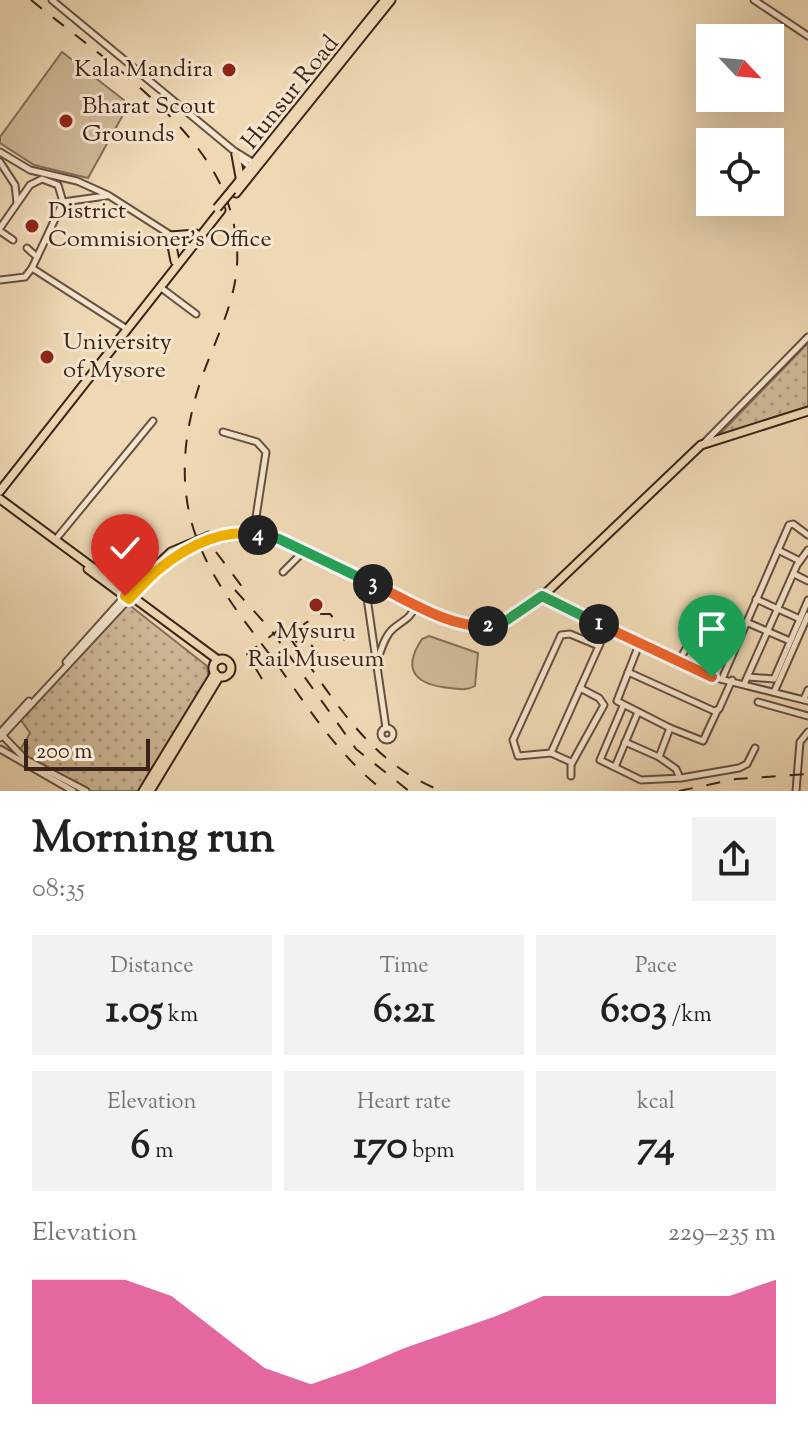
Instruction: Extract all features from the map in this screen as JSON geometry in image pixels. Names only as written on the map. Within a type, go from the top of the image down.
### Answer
[{"type":"main road","points":[[234,191],[240,179],[254,166],[385,0]]},
{"type":"main road","name":"Hunsur Road","points":[[126,328],[196,234],[391,0]]},
{"type":"main road","points":[[234,152],[240,179]]},
{"type":"main road","points":[[0,488],[219,209]]},
{"type":"main road","points":[[175,261],[170,236],[196,234]]},
{"type":"main road","points":[[129,596],[153,566],[179,548],[210,535],[254,530],[280,535],[416,605],[473,627],[495,626],[542,596],[701,445],[808,411]]},
{"type":"main road","points":[[0,502],[56,539],[129,596]]},
{"type":"main road","points":[[0,502],[217,661],[227,660],[231,668],[228,675],[217,675]]},
{"type":"main road","points":[[129,596],[173,558],[225,536],[250,533],[279,539],[447,617]]},
{"type":"main road","points":[[150,791],[217,675],[217,661]]},
{"type":"main road","points":[[143,791],[217,675]]},
{"type":"street","points":[[52,0],[254,166]]},
{"type":"street","points":[[754,0],[805,30],[808,36]]},
{"type":"street","points":[[0,152],[30,170],[49,177],[77,181],[108,195],[188,247]]},
{"type":"street","points":[[0,162],[15,185],[17,204]]},
{"type":"street","points":[[0,280],[25,277],[32,268],[63,202],[58,185],[49,177]]},
{"type":"street","points":[[13,240],[0,230],[30,185],[49,177]]},
{"type":"street","points":[[63,202],[108,195]]},
{"type":"street","points":[[27,248],[37,257]]},
{"type":"street","points":[[32,268],[126,328]]},
{"type":"street","points":[[160,287],[196,314]]},
{"type":"street","points":[[701,445],[808,337]]},
{"type":"street","points":[[56,539],[153,421]]},
{"type":"street","points":[[223,432],[257,442],[266,452],[254,530]]},
{"type":"street","points":[[722,679],[790,524],[808,535]]},
{"type":"street","points":[[778,550],[800,561]]},
{"type":"street","points":[[746,680],[800,561],[808,550]]},
{"type":"street","points":[[283,572],[304,551]]},
{"type":"street","points":[[794,574],[808,581]]},
{"type":"street","points":[[373,582],[369,594],[386,728]]},
{"type":"street","points":[[86,791],[25,759],[1,733],[129,596]]},
{"type":"street","points":[[542,596],[722,679],[774,679]]},
{"type":"street","points":[[756,599],[800,619]]},
{"type":"street","points":[[773,690],[774,679],[808,600]]},
{"type":"street","points":[[378,659],[387,636],[407,621],[416,605]]},
{"type":"street","points":[[773,690],[808,615]]},
{"type":"street","points":[[746,622],[790,641]]},
{"type":"street","points":[[551,753],[607,628]]},
{"type":"street","points":[[572,763],[551,753],[518,756],[513,740],[561,635],[570,634],[599,646]]},
{"type":"street","points":[[640,642],[617,698],[623,706],[670,728],[703,741],[732,680]]},
{"type":"street","points":[[679,661],[688,645],[711,656],[718,654]]},
{"type":"street","points":[[628,672],[717,711]]},
{"type":"street","points":[[746,680],[806,700],[808,690]]},
{"type":"street","points":[[571,776],[572,763],[604,705],[599,698],[580,688]]},
{"type":"street","points":[[758,702],[808,716]]},
{"type":"street","points":[[623,706],[600,758],[645,781],[739,768],[747,764],[755,748]]},
{"type":"street","points":[[615,767],[638,712]]},
{"type":"street","points":[[659,757],[670,728]]},
{"type":"street","points":[[796,791],[800,742],[808,732]]},
{"type":"street","points":[[625,742],[659,757],[676,769],[675,774],[681,778]]},
{"type":"street","points":[[0,749],[73,791]]},
{"type":"shaded area","name":"Bharat Scout Grounds","points":[[62,52],[129,104],[88,178],[34,165],[0,143],[0,137]]},
{"type":"shaded area","points":[[808,343],[808,408],[717,437]]},
{"type":"shaded area","points":[[128,604],[207,666],[209,682],[144,791],[87,791],[17,755],[30,733],[21,720]]},
{"type":"shaded area","points":[[429,636],[478,653],[475,686],[462,689],[439,686],[429,684],[416,675],[413,660],[416,650],[422,639]]},
{"type":"railway","points":[[31,0],[141,88],[167,114],[211,167],[225,195],[235,228],[235,284],[199,387],[188,429],[185,484],[192,524],[218,582],[241,616],[327,733],[354,764],[384,791]]},
{"type":"railway","points":[[216,552],[249,596]]},
{"type":"railway","points":[[235,590],[271,630],[356,749],[409,791]]},
{"type":"railway","points":[[320,614],[330,614],[345,631],[342,658],[321,659],[305,636],[304,624],[320,614]]},
{"type":"railway","points":[[262,679],[247,654],[285,625],[298,644]]},
{"type":"railway","points":[[290,638],[338,706],[374,747],[417,779],[442,791]]},
{"type":"railway","points":[[679,791],[736,779],[808,774]]},
{"type":"place","name":"Kala Mandira","points":[[229,70]]},
{"type":"place","name":"Bharat Scout Grounds","points":[[66,121]]},
{"type":"place","name":"District Commisioner's Office","points":[[32,226]]},
{"type":"place","name":"University of Mysore","points":[[47,357]]},
{"type":"place","name":"Mysuru Rail Museum","points":[[316,605]]},
{"type":"route","points":[[125,596],[129,599],[157,570],[189,549],[225,536],[250,533],[279,539],[440,616],[473,627],[495,626],[542,596],[712,677]]}]
